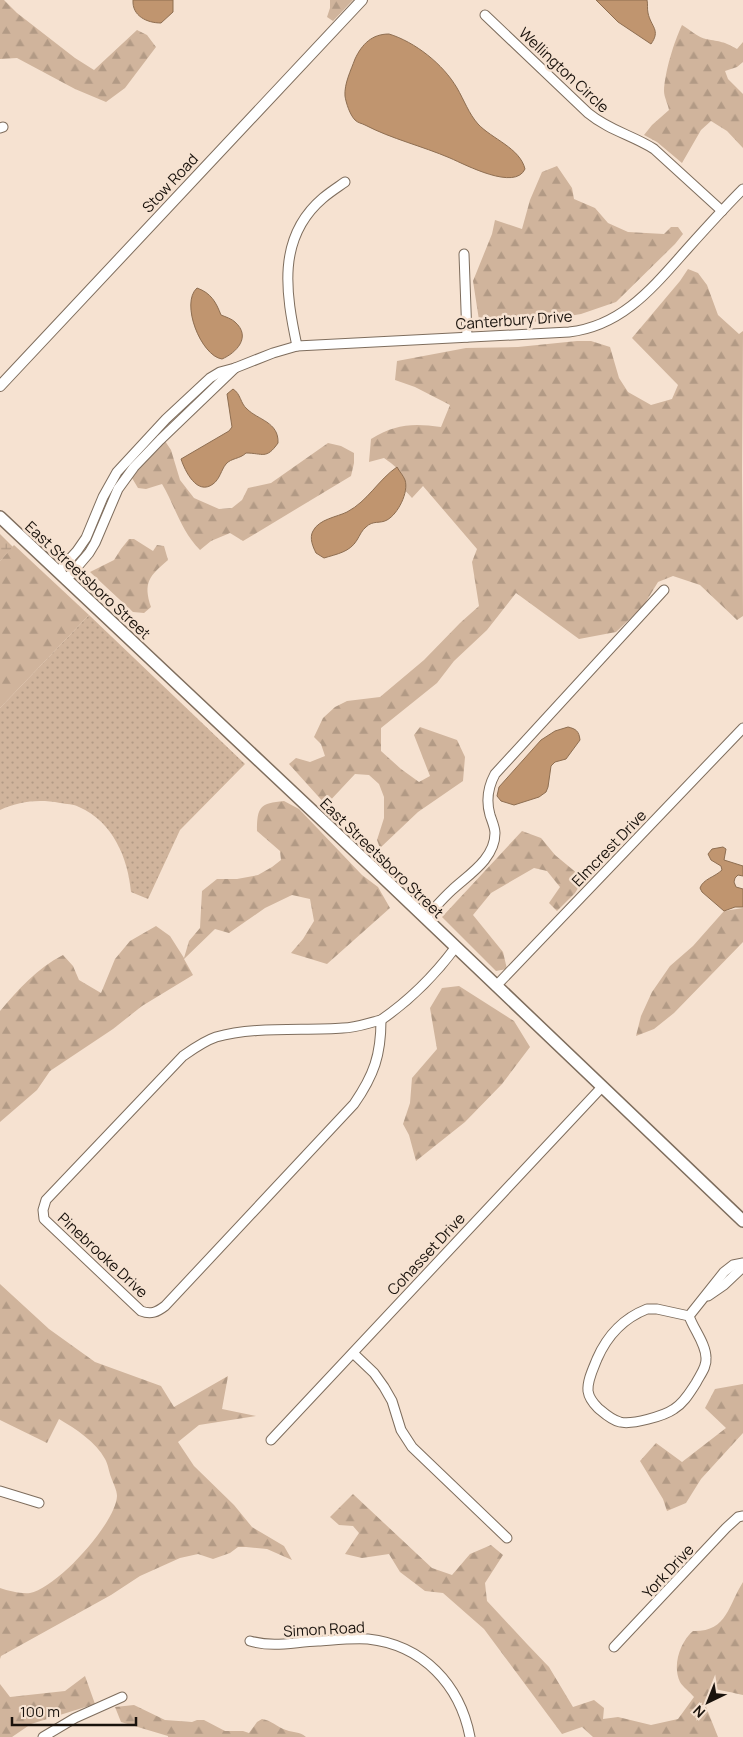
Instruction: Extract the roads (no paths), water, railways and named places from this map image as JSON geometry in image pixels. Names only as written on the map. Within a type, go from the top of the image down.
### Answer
[{"type":"main road","name":"East Streetsboro Street","points":[[0,517],[743,1221]]},
{"type":"street","name":"Stow Road","points":[[0,386],[362,0]]},
{"type":"street","name":"Wellington Circle","points":[[485,15],[588,113],[606,126],[654,149],[722,211]]},
{"type":"street","points":[[297,346],[287,281],[293,244],[303,222],[313,208],[345,182]]},
{"type":"street","name":"Canterbury Drive","points":[[62,576],[90,553],[127,469],[159,427],[191,395],[216,374],[297,346],[574,331],[590,328],[610,320],[632,306],[743,189]]},
{"type":"street","points":[[464,254],[467,337]]},
{"type":"street","name":"Canterbury Drive","points":[[127,469],[235,368]]},
{"type":"street","points":[[191,395],[198,403]]},
{"type":"street","points":[[159,427],[166,434]]},
{"type":"street","points":[[425,918],[488,855],[496,832],[489,812],[488,790],[495,774],[664,590]]},
{"type":"street","name":"Elmcrest Drive","points":[[496,986],[743,728]]},
{"type":"street","name":"Pinebrooke Drive","points":[[381,1020],[381,1041],[374,1070],[354,1104],[158,1312],[147,1313],[141,1311],[44,1219],[43,1210],[46,1200],[134,1106],[193,1048],[215,1038],[230,1034],[345,1028],[381,1020],[411,998],[441,967],[455,948]]},
{"type":"street","name":"Cohasset Drive","points":[[271,1440],[602,1087]]},
{"type":"street","points":[[689,1316],[724,1272],[733,1265],[743,1263]]},
{"type":"street","points":[[706,1297],[724,1286],[743,1267]]},
{"type":"street","points":[[657,1309],[689,1316],[705,1352],[706,1361],[701,1374],[679,1405],[670,1412],[651,1418],[624,1422],[611,1418],[593,1403],[588,1391],[590,1376],[605,1344],[618,1328],[632,1316],[647,1310],[657,1309]]},
{"type":"street","points":[[353,1353],[374,1373],[384,1387],[392,1401],[401,1430],[412,1447],[507,1538]]},
{"type":"street","points":[[0,1491],[39,1503]]},
{"type":"street","name":"York Drive","points":[[614,1647],[726,1528],[738,1517],[743,1516]]},
{"type":"street","name":"Simon Road","points":[[250,1641],[274,1646],[315,1641],[369,1640],[393,1645],[409,1652],[433,1667],[450,1685],[459,1700],[468,1722],[470,1737]]},
{"type":"street","points":[[43,1737],[76,1718],[122,1697]]}]
